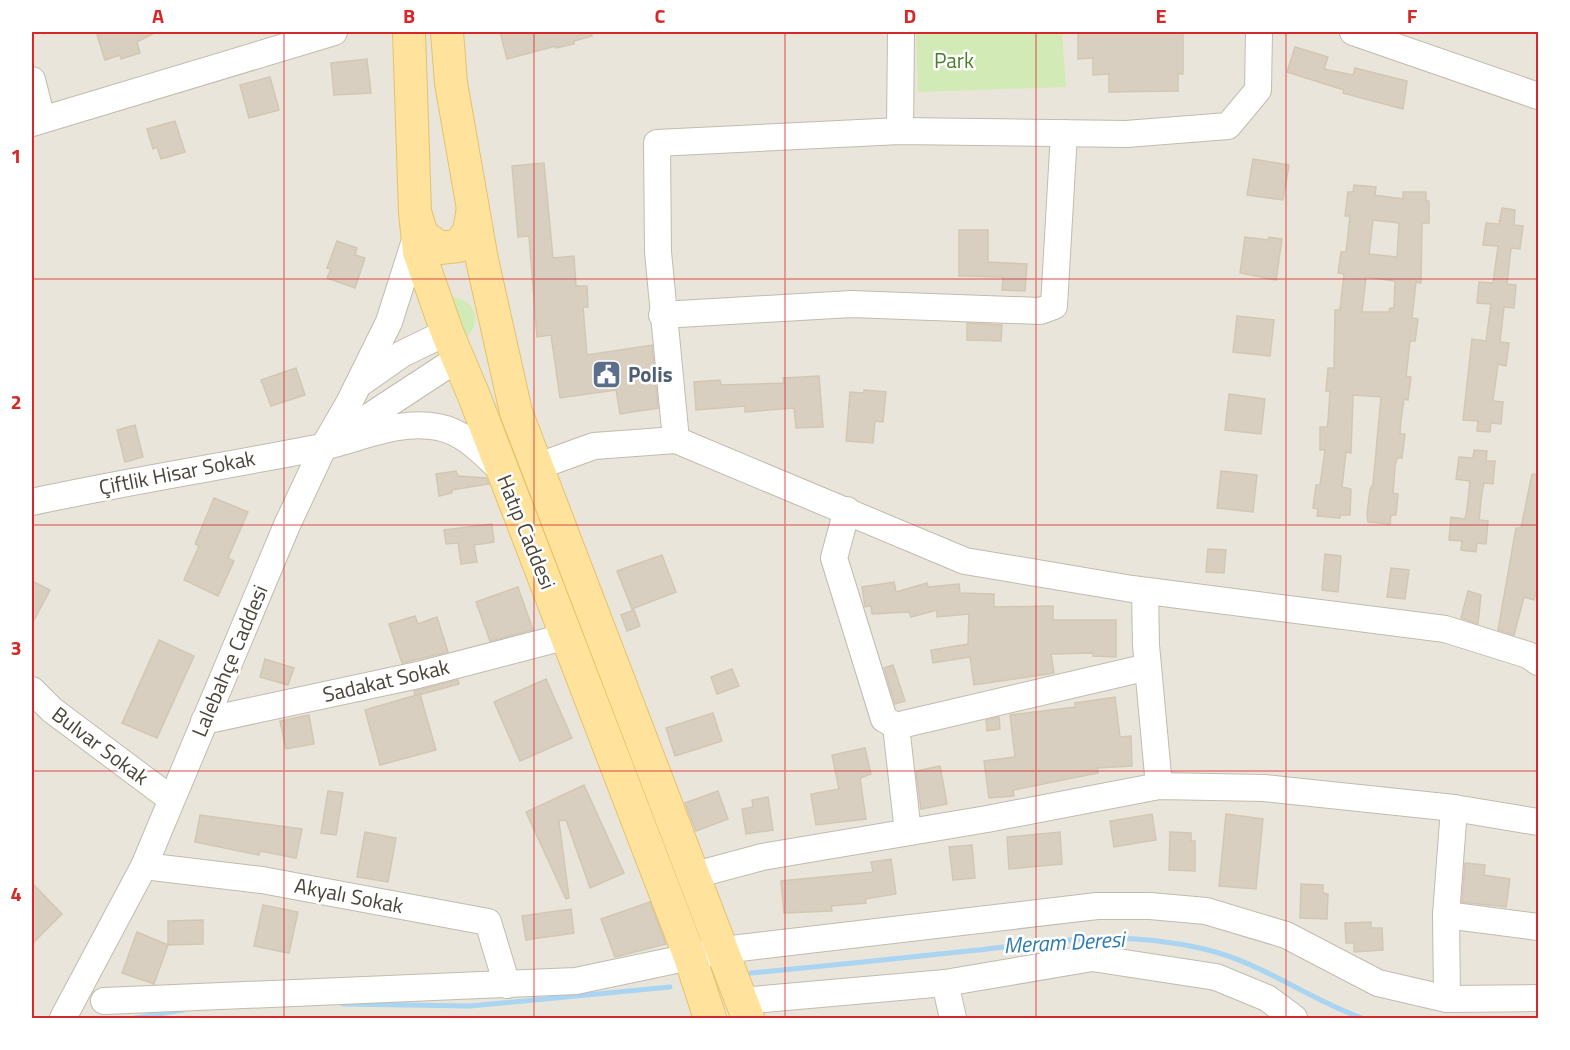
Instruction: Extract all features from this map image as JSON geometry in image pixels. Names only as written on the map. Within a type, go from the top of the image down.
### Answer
[{"type":"main road","name":"Hatıp Caddesi","points":[[409,32],[419,252],[452,345],[568,636],[690,957],[710,1018]]},
{"type":"main road","name":"Hatıp Caddesi","points":[[447,32],[451,83],[473,207],[491,303],[516,412],[695,875],[744,1010]]},
{"type":"main road","points":[[416,222],[422,235],[440,248],[458,246],[469,232],[473,207]]},
{"type":"main road","points":[[452,345],[491,303]]},
{"type":"street","points":[[32,80],[37,121],[256,42],[333,32]]},
{"type":"street","points":[[900,131],[901,32]]},
{"type":"street","points":[[676,440],[662,315],[658,252],[657,143],[900,131],[1126,134],[1228,126],[1258,90],[1259,32]]},
{"type":"street","points":[[1353,32],[1539,96]]},
{"type":"street","points":[[662,315],[850,304],[1040,311],[1053,306],[1064,133]]},
{"type":"street","name":"Lalebahçe Caddesi","points":[[63,1018],[144,866],[204,721],[324,446],[389,322],[416,222]]},
{"type":"street","points":[[357,386],[402,354],[452,345]]},
{"type":"street","points":[[324,446],[452,345]]},
{"type":"street","name":"Çiftlik Hisar Sokak","points":[[32,502],[157,475],[324,446],[398,426],[438,427],[469,440],[502,471]]},
{"type":"street","points":[[536,467],[594,446],[676,440],[965,561],[1145,591],[1445,629],[1528,655],[1538,661]]},
{"type":"street","points":[[847,510],[834,558],[884,719],[896,726],[1148,667]]},
{"type":"street","points":[[1145,591],[1148,667],[1159,786]]},
{"type":"street","name":"Sadakat Sokak","points":[[204,721],[418,675],[568,636]]},
{"type":"street","name":"Bulvar Sokak","points":[[32,690],[52,710],[171,799]]},
{"type":"street","points":[[896,726],[908,832]]},
{"type":"street","points":[[695,875],[762,857],[1159,786],[1264,788],[1454,808],[1539,822]]},
{"type":"street","points":[[1447,999],[1446,915],[1454,808]]},
{"type":"street","name":"Akyalı Sokak","points":[[144,866],[261,880],[488,922],[507,985]]},
{"type":"street","points":[[80,989],[103,1010],[576,981],[723,950],[1097,906],[1150,906],[1206,911],[1286,935],[1378,983],[1447,999],[1539,999]]},
{"type":"street","points":[[1446,915],[1539,927]]},
{"type":"street","points":[[744,1010],[945,983],[1092,958],[1216,977],[1267,998],[1294,1018]]},
{"type":"street","points":[[945,983],[953,1018]]},
{"type":"shaded area","points":[[32,32],[1538,32],[1538,1018],[32,1018]]},
{"type":"green space","name":"Park","points":[[916,32],[1062,32],[1066,87],[918,92]]},
{"type":"green space","points":[[453,297],[468,303],[475,314],[474,327],[464,339],[446,298]]},
{"type":"building","points":[[107,32],[156,32],[137,42],[140,53],[121,59],[120,55],[105,60],[97,35]]},
{"type":"building","points":[[500,32],[591,32],[592,36],[574,41],[574,44],[556,48],[556,46],[507,59]]},
{"type":"building","points":[[1078,32],[1183,32],[1183,74],[1178,74],[1178,91],[1109,92],[1109,74],[1093,75],[1093,58],[1078,59]]},
{"type":"building","points":[[1295,47],[1328,57],[1324,69],[1353,75],[1355,68],[1407,81],[1403,109],[1343,93],[1344,90],[1287,72]]},
{"type":"building","points":[[367,59],[371,93],[334,95],[331,63]]},
{"type":"building","points":[[270,77],[279,110],[249,118],[240,85]]},
{"type":"building","points":[[175,121],[185,152],[161,159],[157,147],[153,149],[147,129]]},
{"type":"building","points":[[1253,159],[1289,165],[1283,200],[1247,195]]},
{"type":"building","points":[[544,163],[553,258],[574,256],[576,286],[587,286],[588,307],[583,307],[587,355],[652,345],[658,408],[620,414],[616,390],[560,398],[551,335],[537,337],[529,236],[518,237],[512,166]]},
{"type":"building","points":[[1354,185],[1376,187],[1375,195],[1403,199],[1403,192],[1426,192],[1426,201],[1429,201],[1429,223],[1422,223],[1421,283],[1416,282],[1412,318],[1418,319],[1415,341],[1410,341],[1406,376],[1411,377],[1408,400],[1404,399],[1401,420],[1400,434],[1405,434],[1402,458],[1397,458],[1395,466],[1393,493],[1398,494],[1396,515],[1391,515],[1390,524],[1368,522],[1367,514],[1373,484],[1381,397],[1353,395],[1351,453],[1346,452],[1342,487],[1351,489],[1350,515],[1340,515],[1340,518],[1317,516],[1318,509],[1313,508],[1316,485],[1320,485],[1325,450],[1320,450],[1320,427],[1327,427],[1328,421],[1330,391],[1326,391],[1328,368],[1334,368],[1335,310],[1340,310],[1344,274],[1338,273],[1341,252],[1346,252],[1350,216],[1345,216],[1348,192],[1353,192]],"holes":[[[1373,220],[1399,223],[1397,257],[1369,254]],[[1366,277],[1395,281],[1394,308],[1390,308],[1389,312],[1362,312]]]},
{"type":"building","points":[[1502,208],[1515,210],[1514,225],[1523,226],[1520,249],[1511,248],[1507,284],[1516,285],[1514,308],[1504,307],[1500,342],[1509,343],[1506,366],[1498,364],[1493,401],[1503,402],[1501,424],[1491,423],[1490,432],[1477,431],[1478,421],[1463,420],[1472,339],[1486,341],[1491,304],[1477,303],[1479,282],[1493,283],[1498,246],[1483,245],[1486,223],[1499,224]]},
{"type":"building","points":[[959,230],[988,230],[988,262],[1027,264],[1025,291],[1002,290],[1003,277],[959,276]]},
{"type":"building","points":[[1245,237],[1282,239],[1276,280],[1240,273]]},
{"type":"building","points":[[337,241],[357,248],[355,255],[365,258],[355,288],[327,278],[331,269],[327,268]]},
{"type":"building","points":[[1237,316],[1274,320],[1270,356],[1233,352]]},
{"type":"building","points":[[967,323],[1002,325],[1001,341],[967,340]]},
{"type":"building","points":[[296,368],[305,395],[271,406],[261,380]]},
{"type":"building","points":[[819,376],[823,427],[796,428],[794,408],[745,412],[745,406],[696,410],[694,382],[720,380],[721,385],[784,383],[783,378]]},
{"type":"building","points":[[864,390],[886,392],[883,422],[875,421],[873,443],[846,441],[850,392],[864,393]]},
{"type":"building","points":[[1229,394],[1265,399],[1261,434],[1225,430]]},
{"type":"building","points":[[135,425],[143,457],[125,462],[117,430]]},
{"type":"building","points":[[1474,450],[1487,451],[1486,461],[1495,461],[1493,484],[1484,483],[1482,492],[1479,520],[1488,521],[1486,544],[1477,543],[1476,552],[1461,550],[1462,541],[1449,540],[1451,517],[1465,519],[1467,509],[1470,481],[1456,479],[1459,457],[1473,458]]},
{"type":"building","points":[[456,471],[458,476],[486,478],[489,484],[452,490],[452,493],[439,496],[436,474]]},
{"type":"building","points":[[1221,471],[1257,475],[1253,512],[1217,508]]},
{"type":"building","points":[[1532,474],[1539,475],[1539,582],[1534,600],[1524,597],[1514,635],[1498,630],[1516,528],[1521,528]]},
{"type":"building","points":[[214,498],[248,512],[228,558],[234,561],[218,596],[184,580],[199,546],[195,544]]},
{"type":"building","points":[[492,524],[494,542],[474,545],[477,562],[461,564],[458,543],[446,544],[444,530]]},
{"type":"building","points":[[1208,549],[1226,550],[1224,573],[1206,572]]},
{"type":"building","points":[[1325,554],[1341,556],[1338,592],[1322,590]]},
{"type":"building","points":[[662,555],[676,592],[632,609],[617,571]]},
{"type":"building","points":[[1391,568],[1409,570],[1405,599],[1387,597]]},
{"type":"building","points":[[32,581],[50,590],[32,624]]},
{"type":"building","points":[[894,582],[896,592],[927,583],[928,587],[959,584],[960,593],[994,594],[994,607],[1053,606],[1053,620],[1116,620],[1116,657],[1093,656],[1093,653],[1051,654],[1054,673],[974,685],[970,657],[933,663],[931,650],[968,644],[969,614],[937,617],[937,610],[911,617],[909,612],[872,614],[871,606],[865,607],[862,587]]},
{"type":"building","points":[[518,587],[533,630],[490,641],[476,602]]},
{"type":"building","points":[[1468,591],[1481,595],[1478,624],[1461,618]]},
{"type":"building","points":[[634,610],[640,626],[627,631],[621,615]]},
{"type":"building","points":[[415,616],[418,624],[437,617],[448,652],[402,663],[389,624]]},
{"type":"building","points":[[159,640],[194,656],[157,738],[122,723]]},
{"type":"building","points":[[265,659],[294,668],[288,685],[260,677]]},
{"type":"building","points":[[893,665],[905,701],[895,704],[884,668]]},
{"type":"building","points":[[732,669],[739,686],[717,694],[711,677]]},
{"type":"building","points":[[546,679],[572,738],[520,761],[494,702]]},
{"type":"building","points":[[458,680],[459,684],[415,696],[414,691]]},
{"type":"building","points":[[420,694],[436,750],[380,765],[365,710]]},
{"type":"building","points":[[1115,697],[1120,737],[1131,736],[1132,766],[1097,768],[1098,773],[1013,790],[1014,796],[989,798],[984,761],[1015,757],[1010,715],[1075,707],[1075,703]]},
{"type":"building","points":[[713,713],[722,741],[675,756],[666,728]]},
{"type":"building","points":[[309,715],[314,744],[286,749],[280,721]]},
{"type":"building","points":[[999,717],[1000,729],[987,731],[986,720]]},
{"type":"building","points":[[865,748],[871,774],[860,778],[866,819],[816,825],[811,794],[839,789],[832,755]]},
{"type":"building","points":[[940,766],[947,804],[921,809],[916,771]]},
{"type":"building","points":[[584,785],[624,873],[590,888],[566,820],[559,821],[569,898],[566,899],[526,812]]},
{"type":"building","points":[[328,791],[343,793],[336,835],[321,833]]},
{"type":"building","points":[[718,791],[728,819],[696,831],[685,803]]},
{"type":"building","points":[[768,797],[773,830],[746,834],[742,809],[753,807],[752,800]]},
{"type":"building","points":[[1152,814],[1156,840],[1114,847],[1110,821]]},
{"type":"building","points":[[1226,814],[1263,819],[1256,889],[1219,886]]},
{"type":"building","points":[[200,815],[302,829],[296,858],[260,851],[259,855],[195,842]]},
{"type":"building","points":[[365,832],[396,838],[388,882],[357,877]]},
{"type":"building","points":[[1060,832],[1062,864],[1009,869],[1007,837]]},
{"type":"building","points":[[1170,832],[1191,833],[1191,841],[1195,841],[1195,871],[1169,870]]},
{"type":"building","points":[[972,845],[975,878],[953,880],[949,847]]},
{"type":"building","points":[[891,859],[896,894],[865,899],[866,903],[831,906],[832,911],[784,913],[781,881],[873,872],[871,862]]},
{"type":"building","points":[[1465,863],[1485,865],[1484,875],[1510,879],[1506,907],[1462,902]]},
{"type":"building","points":[[32,883],[62,914],[32,944]]},
{"type":"building","points":[[1301,884],[1323,885],[1323,893],[1328,894],[1327,919],[1300,918]]},
{"type":"building","points":[[650,902],[666,944],[615,957],[601,919]]},
{"type":"building","points":[[263,905],[298,912],[289,953],[254,946]]},
{"type":"building","points":[[571,909],[574,933],[526,940],[522,916]]},
{"type":"building","points":[[203,920],[203,944],[168,945],[168,921]]},
{"type":"building","points":[[1371,922],[1371,928],[1382,928],[1383,950],[1354,952],[1354,943],[1346,943],[1345,923]]},
{"type":"building","points":[[137,932],[168,945],[154,984],[122,973]]},
{"type":"waterway","name":"Meram Deresi","points":[[751,973],[1064,940],[1146,939],[1225,955],[1362,1018]]},
{"type":"waterway","name":"Meram Deresi","points":[[343,1004],[470,1006],[670,987]]},
{"type":"waterway","name":"Meram Deresi","points":[[135,1018],[183,1010]]},
{"type":"place","name":"Polis","points":[[607,375]]}]
